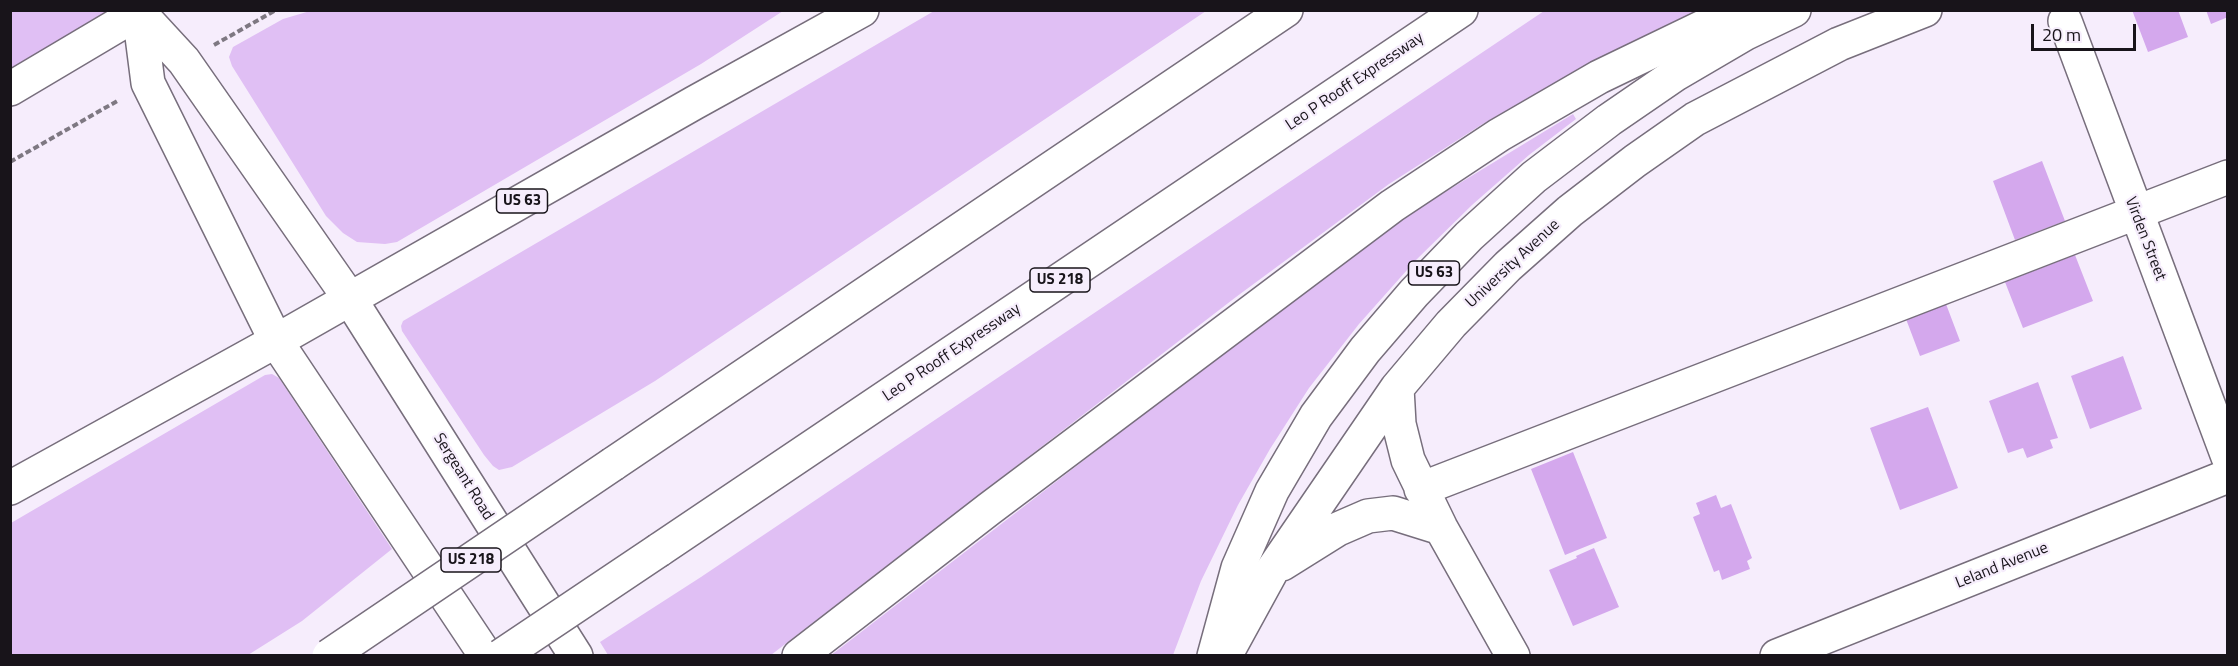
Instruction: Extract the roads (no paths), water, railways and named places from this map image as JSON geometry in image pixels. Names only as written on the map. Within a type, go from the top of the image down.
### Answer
[{"type":"main road","name":"US 63","points":[[276,341],[694,103],[829,10]]},
{"type":"main road","points":[[694,103],[862,10]]},
{"type":"main road","name":"US 218","points":[[329,656],[1286,10]]},
{"type":"main road","name":"Leo P Rooff Expressway","points":[[501,656],[1461,10]]},
{"type":"main road","points":[[799,656],[989,509],[1392,206],[1499,135],[1599,77],[1738,10]]},
{"type":"main road","name":"US 63","points":[[1214,656],[1238,568],[1272,491],[1316,416],[1365,350],[1414,294],[1469,237],[1534,177],[1609,120],[1676,74],[1746,33],[1794,10]]},
{"type":"main road","name":"University Avenue","points":[[1225,656],[1271,572],[1397,388],[1450,324],[1508,266],[1570,211],[1695,119],[1839,44],[1925,10]]},
{"type":"main road","points":[[10,89],[140,11],[148,83],[276,341],[486,656]]},
{"type":"main road","name":"Sergeant Road","points":[[140,11],[184,61],[350,299],[576,656]]},
{"type":"main road","name":"Virden Street","points":[[2065,21],[2228,456]]},
{"type":"main road","points":[[1421,489],[2228,177]]},
{"type":"main road","points":[[10,488],[276,341]]},
{"type":"main road","points":[[1397,388],[1399,424],[1408,460],[1441,528],[1512,656]]},
{"type":"main road","name":"Leland Avenue","points":[[1777,656],[2228,476]]},
{"type":"main road","points":[[1271,572],[1338,529],[1368,516],[1393,513],[1441,528]]}]
